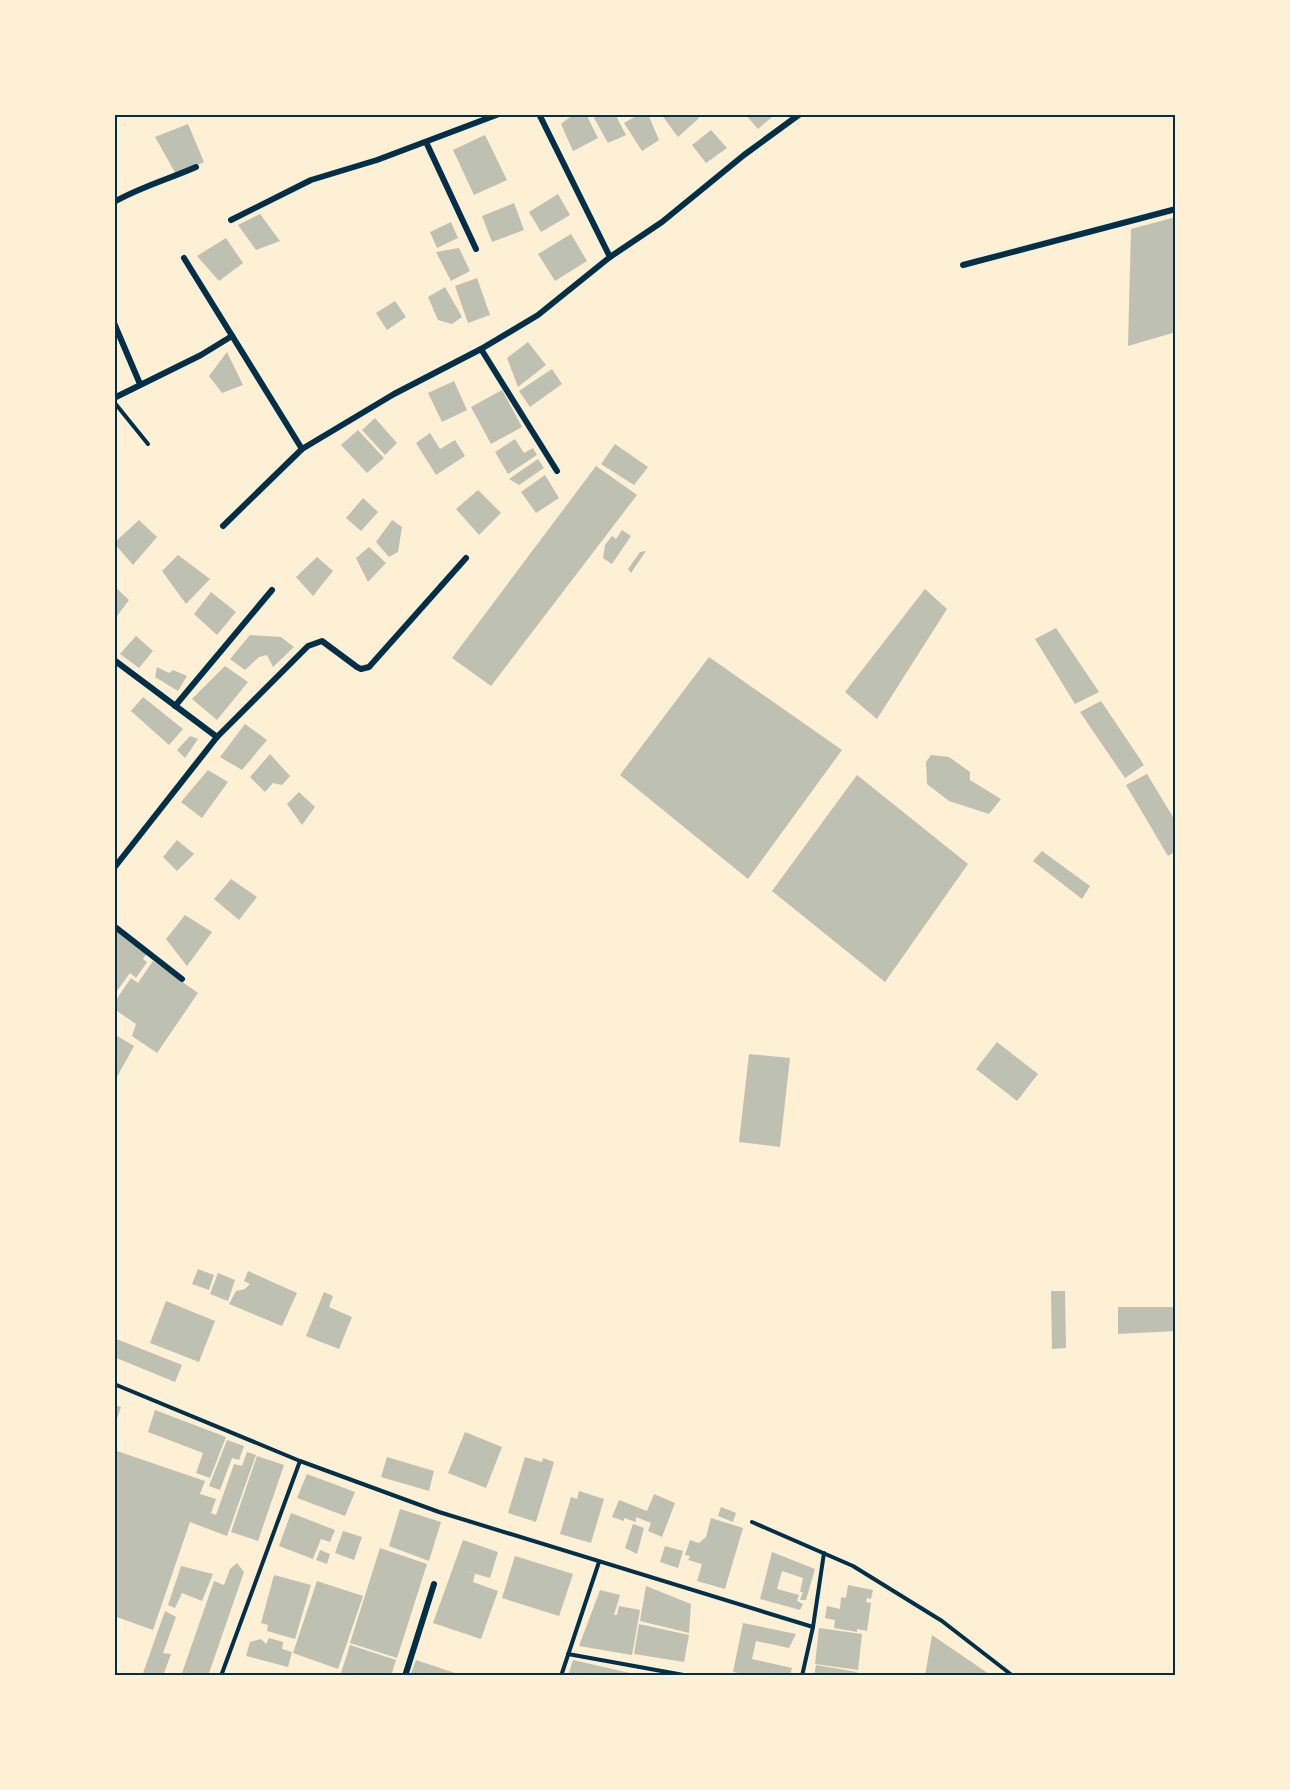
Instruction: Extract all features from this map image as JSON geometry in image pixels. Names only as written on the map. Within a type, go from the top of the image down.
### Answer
[{"type":"street","points":[[231,220],[311,180],[426,142],[499,114]]},
{"type":"street","points":[[539,114],[610,257]]},
{"type":"street","points":[[223,526],[302,449],[394,394],[481,349],[538,315],[610,257],[662,222],[744,155],[800,114]]},
{"type":"street","points":[[426,142],[476,249]]},
{"type":"street","points":[[114,202],[131,192],[196,167]]},
{"type":"street","points":[[963,265],[1176,209]]},
{"type":"street","points":[[184,258],[302,449]]},
{"type":"street","points":[[114,324],[140,384]]},
{"type":"street","points":[[114,400],[140,384],[201,355],[232,336]]},
{"type":"street","points":[[481,349],[557,471]]},
{"type":"street","points":[[114,868],[217,738],[312,643],[322,640],[357,667],[361,669],[369,667],[466,558]]},
{"type":"street","points":[[175,706],[272,590]]},
{"type":"street","points":[[114,660],[217,738]]},
{"type":"street","points":[[114,926],[182,979]]},
{"type":"street","points":[[405,1676],[434,1584]]},
{"type":"lane","points":[[114,400],[148,444]]},
{"type":"lane","points":[[114,1384],[300,1461],[439,1512],[813,1627]]},
{"type":"lane","points":[[221,1676],[300,1461]]},
{"type":"lane","points":[[752,1522],[853,1566],[942,1621],[1013,1676]]},
{"type":"lane","points":[[802,1676],[813,1627],[824,1553]]},
{"type":"lane","points":[[561,1676],[599,1562]]},
{"type":"lane","points":[[568,1654],[689,1676]]},
{"type":"building","points":[[574,114],[586,114],[598,138],[573,151],[561,124]]},
{"type":"building","points":[[599,114],[615,114],[626,135],[608,143],[594,118]]},
{"type":"building","points":[[640,114],[648,114],[659,140],[642,151],[624,123]]},
{"type":"building","points":[[661,114],[696,114],[699,118],[678,137]]},
{"type":"building","points":[[745,114],[770,114],[772,117],[758,129]]},
{"type":"building","points":[[188,124],[204,162],[176,174],[155,137]]},
{"type":"building","points":[[711,130],[727,148],[706,163],[692,145]]},
{"type":"building","points":[[485,135],[507,180],[474,195],[453,150]]},
{"type":"building","points":[[558,194],[570,215],[541,232],[529,212]]},
{"type":"building","points":[[514,203],[524,230],[492,242],[482,216]]},
{"type":"building","points":[[260,214],[280,241],[256,250],[238,225]]},
{"type":"building","points":[[1176,217],[1176,332],[1128,346],[1131,229]]},
{"type":"building","points":[[451,222],[458,238],[437,248],[430,232]]},
{"type":"building","points":[[571,234],[587,261],[555,281],[538,254]]},
{"type":"building","points":[[226,238],[243,263],[219,281],[197,256]]},
{"type":"building","points":[[459,248],[470,271],[451,281],[436,252]]},
{"type":"building","points":[[477,278],[490,315],[468,323],[455,286]]},
{"type":"building","points":[[445,287],[462,317],[452,324],[438,320],[428,297]]},
{"type":"building","points":[[395,301],[406,317],[387,330],[376,313]]},
{"type":"building","points":[[528,342],[546,365],[518,387],[507,358]]},
{"type":"building","points":[[227,352],[243,385],[222,393],[209,376]]},
{"type":"building","points":[[552,369],[562,384],[530,407],[519,391]]},
{"type":"building","points":[[454,381],[467,410],[442,422],[428,393]]},
{"type":"building","points":[[502,390],[522,427],[491,444],[471,407]]},
{"type":"building","points":[[375,418],[397,443],[385,455],[362,430]]},
{"type":"building","points":[[358,430],[384,458],[367,473],[341,445]]},
{"type":"building","points":[[430,433],[440,449],[455,440],[465,456],[436,475],[416,443]]},
{"type":"building","points":[[515,439],[524,453],[533,448],[537,455],[508,474],[495,452]]},
{"type":"building","points":[[615,444],[648,467],[634,485],[601,464]]},
{"type":"building","points":[[538,459],[544,468],[519,485],[509,479]]},
{"type":"building","points":[[596,466],[637,495],[491,686],[452,658]]},
{"type":"building","points":[[545,475],[559,498],[536,513],[521,492]]},
{"type":"building","points":[[478,490],[501,513],[479,535],[456,509]]},
{"type":"building","points":[[363,498],[378,512],[361,531],[346,518]]},
{"type":"building","points":[[139,520],[157,537],[133,565],[114,543]]},
{"type":"building","points":[[392,520],[402,527],[398,552],[389,557],[376,542]]},
{"type":"building","points":[[622,530],[631,536],[612,564],[603,558],[605,545],[612,536],[616,539]]},
{"type":"building","points":[[369,547],[386,563],[368,582],[356,558]]},
{"type":"building","points":[[646,551],[631,573],[628,569],[640,552]]},
{"type":"building","points":[[178,555],[210,579],[186,604],[162,571]]},
{"type":"building","points":[[317,557],[333,571],[313,596],[296,577]]},
{"type":"building","points":[[114,586],[129,600],[114,620]]},
{"type":"building","points":[[925,589],[947,609],[877,719],[845,692]]},
{"type":"building","points":[[211,592],[236,612],[217,635],[194,614]]},
{"type":"building","points":[[1056,628],[1099,692],[1075,704],[1035,639]]},
{"type":"building","points":[[250,635],[281,637],[294,647],[273,667],[267,655],[259,657],[245,670],[230,659]]},
{"type":"building","points":[[136,636],[153,651],[139,668],[120,654]]},
{"type":"building","points":[[709,657],[842,750],[748,879],[620,775]]},
{"type":"building","points":[[225,666],[248,682],[217,720],[192,699]]},
{"type":"building","points":[[157,667],[169,673],[173,670],[187,676],[178,691],[155,677]]},
{"type":"building","points":[[143,697],[183,729],[169,745],[131,711]]},
{"type":"building","points":[[1101,701],[1144,765],[1125,778],[1080,712]]},
{"type":"building","points":[[245,724],[267,740],[242,770],[220,757]]},
{"type":"building","points":[[190,736],[198,739],[185,758],[177,750]]},
{"type":"building","points":[[270,754],[290,776],[282,785],[273,783],[265,792],[250,777]]},
{"type":"building","points":[[931,755],[949,757],[970,772],[970,780],[1001,799],[989,814],[949,801],[927,784],[926,762]]},
{"type":"building","points":[[208,770],[228,782],[202,818],[181,802]]},
{"type":"building","points":[[1147,774],[1176,822],[1176,851],[1168,856],[1126,785]]},
{"type":"building","points":[[857,775],[968,864],[885,982],[772,891]]},
{"type":"building","points":[[299,792],[315,807],[302,825],[287,804]]},
{"type":"building","points":[[177,840],[194,854],[177,871],[163,857]]},
{"type":"building","points":[[1042,851],[1090,886],[1082,899],[1033,861]]},
{"type":"building","points":[[231,879],[257,897],[239,920],[214,899]]},
{"type":"building","points":[[185,915],[212,932],[187,966],[166,939]]},
{"type":"building","points":[[116,931],[147,953],[143,959],[147,962],[136,978],[130,973],[114,995],[114,933]]},
{"type":"building","points":[[153,961],[198,993],[157,1053],[132,1036],[136,1024],[114,1009],[114,1003],[131,978],[138,983]]},
{"type":"building","points":[[114,1034],[134,1046],[117,1077],[114,1075]]},
{"type":"building","points":[[997,1042],[1038,1074],[1017,1101],[976,1069]]},
{"type":"building","points":[[749,1054],[790,1058],[780,1147],[739,1142]]},
{"type":"building","points":[[198,1269],[214,1275],[209,1290],[192,1284]]},
{"type":"building","points":[[248,1271],[297,1293],[282,1326],[229,1304],[236,1291],[245,1289],[250,1284],[244,1281]]},
{"type":"building","points":[[218,1273],[235,1280],[228,1301],[210,1294]]},
{"type":"building","points":[[1051,1291],[1065,1291],[1066,1348],[1052,1349]]},
{"type":"building","points":[[324,1292],[333,1296],[329,1307],[352,1317],[339,1349],[306,1336]]},
{"type":"building","points":[[166,1301],[215,1321],[199,1362],[150,1343]]},
{"type":"building","points":[[1118,1307],[1176,1307],[1176,1331],[1118,1334]]},
{"type":"building","points":[[114,1338],[182,1365],[175,1382],[114,1357]]},
{"type":"building","points":[[114,1405],[121,1407],[116,1422],[114,1421]]},
{"type":"building","points":[[155,1410],[226,1437],[210,1478],[196,1473],[203,1453],[148,1432]]},
{"type":"building","points":[[465,1432],[502,1447],[486,1488],[448,1473]]},
{"type":"building","points":[[227,1440],[244,1446],[239,1460],[232,1458],[220,1490],[209,1486]]},
{"type":"building","points":[[114,1450],[205,1481],[200,1494],[216,1499],[211,1513],[216,1515],[234,1464],[242,1466],[247,1452],[256,1455],[227,1536],[190,1522],[153,1630],[114,1616]]},
{"type":"building","points":[[257,1456],[284,1465],[258,1541],[231,1532]]},
{"type":"building","points":[[387,1457],[434,1471],[429,1491],[381,1477]]},
{"type":"building","points":[[525,1457],[542,1462],[543,1458],[554,1462],[536,1522],[508,1513]]},
{"type":"building","points":[[307,1474],[355,1492],[345,1516],[297,1498]]},
{"type":"building","points":[[579,1491],[604,1499],[591,1543],[560,1534],[571,1497],[577,1499]]},
{"type":"building","points":[[654,1494],[675,1503],[662,1537],[648,1531],[651,1523],[636,1517],[636,1522],[612,1517],[619,1500],[647,1511]]},
{"type":"building","points":[[721,1507],[736,1513],[733,1522],[718,1516]]},
{"type":"building","points":[[400,1509],[441,1522],[429,1561],[389,1546]]},
{"type":"building","points":[[291,1513],[335,1530],[330,1542],[321,1539],[313,1559],[279,1546]]},
{"type":"building","points":[[711,1518],[743,1528],[725,1589],[697,1581],[702,1564],[688,1560],[690,1556],[685,1555],[690,1540],[699,1543],[706,1537]]},
{"type":"building","points":[[633,1524],[644,1528],[637,1554],[625,1548]]},
{"type":"building","points":[[343,1531],[362,1537],[354,1560],[335,1553]]},
{"type":"building","points":[[463,1540],[498,1552],[490,1578],[462,1570],[475,1574],[473,1582],[498,1591],[481,1639],[433,1623]]},
{"type":"building","points":[[665,1546],[683,1551],[678,1568],[660,1562]]},
{"type":"building","points":[[380,1548],[427,1564],[397,1658],[350,1643]]},
{"type":"building","points":[[320,1550],[330,1554],[327,1564],[316,1560]]},
{"type":"building","points":[[772,1552],[815,1569],[806,1600],[800,1600],[803,1592],[800,1592],[803,1578],[782,1571],[777,1589],[799,1595],[797,1601],[803,1604],[800,1610],[760,1599]]},
{"type":"building","points":[[515,1556],[573,1574],[559,1616],[502,1598]]},
{"type":"building","points":[[237,1563],[244,1572],[208,1676],[181,1676],[214,1581],[224,1585],[230,1569]]},
{"type":"building","points":[[181,1566],[213,1574],[202,1601],[182,1593],[175,1608],[168,1605]]},
{"type":"building","points":[[274,1575],[311,1585],[295,1639],[267,1631],[268,1625],[261,1623]]},
{"type":"building","points":[[317,1581],[363,1596],[338,1669],[293,1653]]},
{"type":"building","points":[[848,1585],[873,1590],[871,1599],[867,1598],[866,1602],[871,1603],[867,1631],[857,1629],[857,1632],[834,1628],[835,1620],[825,1618],[827,1606],[840,1609],[841,1597],[846,1598]]},
{"type":"building","points":[[646,1586],[691,1604],[689,1633],[640,1621]]},
{"type":"building","points":[[600,1590],[620,1595],[614,1615],[617,1615],[619,1606],[640,1610],[632,1655],[579,1646]]},
{"type":"building","points":[[165,1611],[176,1617],[163,1653],[171,1654],[163,1676],[142,1676]]},
{"type":"building","points":[[743,1623],[796,1634],[789,1648],[756,1641],[752,1659],[792,1668],[790,1676],[752,1676],[733,1672]]},
{"type":"building","points":[[639,1624],[689,1635],[684,1662],[634,1654]]},
{"type":"building","points":[[819,1628],[862,1634],[858,1670],[815,1664]]},
{"type":"building","points":[[932,1635],[992,1676],[925,1676]]},
{"type":"building","points":[[269,1638],[283,1642],[282,1649],[292,1652],[288,1667],[246,1656],[250,1642],[261,1639],[266,1644]]},
{"type":"building","points":[[350,1645],[396,1660],[391,1676],[340,1676]]},
{"type":"building","points":[[416,1660],[464,1676],[410,1676]]},
{"type":"building","points":[[573,1660],[630,1673],[629,1676],[568,1676]]},
{"type":"building","points":[[816,1665],[857,1672],[857,1676],[814,1676]]}]
